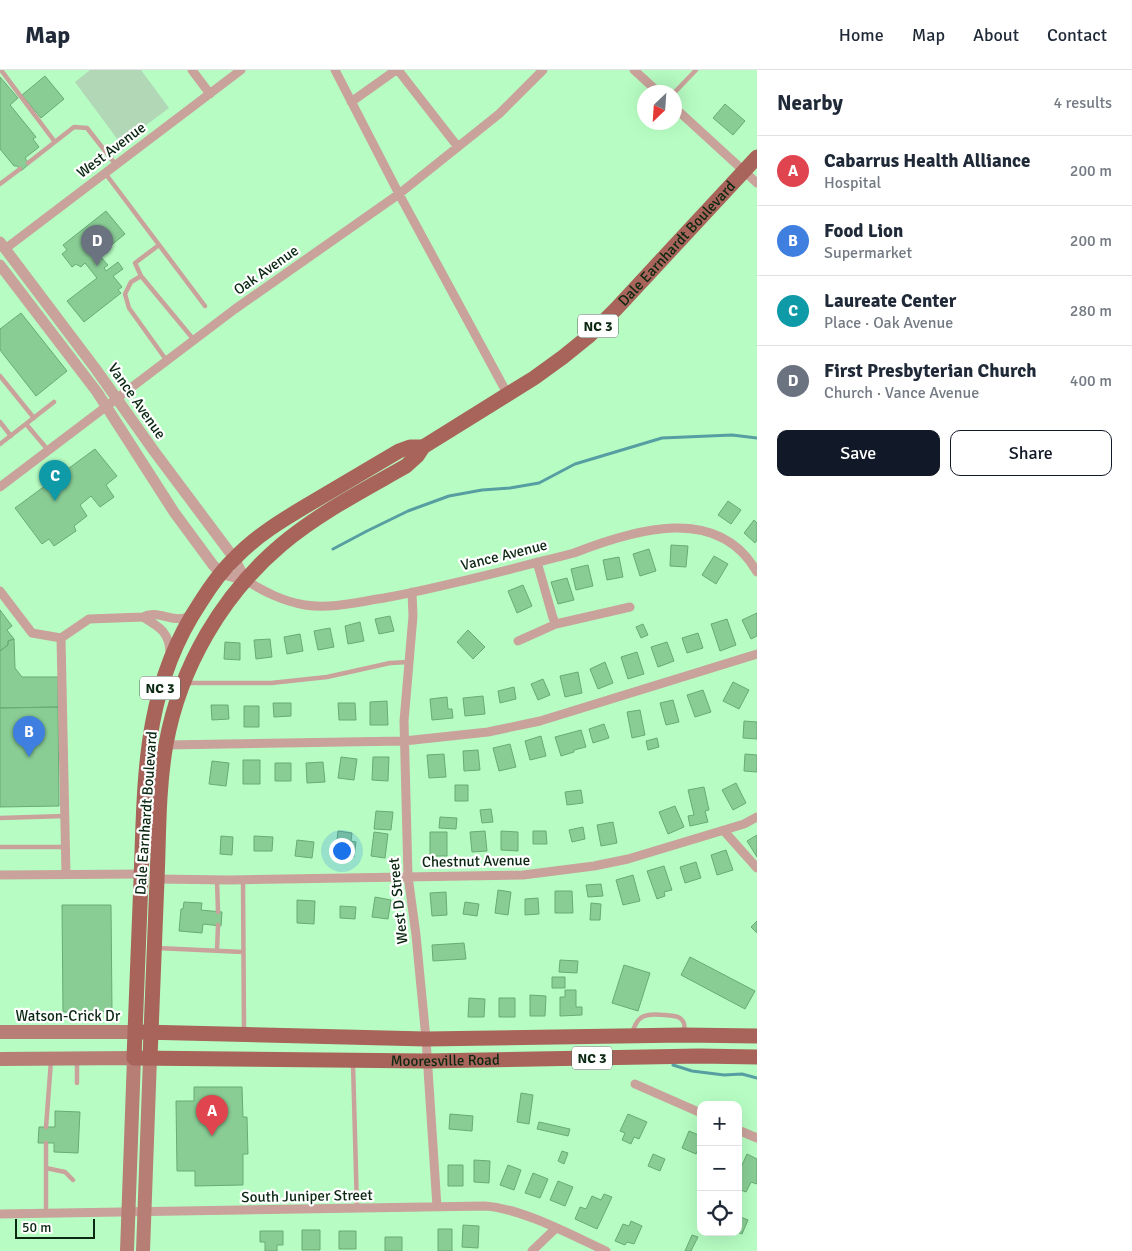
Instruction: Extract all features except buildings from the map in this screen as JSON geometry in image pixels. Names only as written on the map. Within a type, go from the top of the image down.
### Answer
[{"type":"main road","name":"Dale Earnhardt Boulevard","points":[[143,1251],[160,792],[166,746],[174,712],[184,683],[209,630],[245,580],[267,557],[297,532],[406,466],[417,456],[423,447],[508,395],[563,357],[595,330],[616,310],[757,157]]},
{"type":"main road","name":"Dale Earnhardt Boulevard","points":[[127,1251],[144,793],[148,746],[158,697],[169,660],[181,633],[221,573],[250,544],[282,521],[399,451],[410,447],[423,447]]},
{"type":"main road","name":"Watson-Crick Dr","points":[[0,1032],[135,1032]]},
{"type":"main road","name":"Mooresville Road","points":[[135,1032],[426,1039],[684,1035],[757,1036]]},
{"type":"main road","name":"Mooresville Road","points":[[134,1058],[427,1061],[699,1056],[757,1057]]},
{"type":"main road","points":[[0,1059],[134,1058]]},
{"type":"street","points":[[192,70],[210,94]]},
{"type":"street","name":"West Avenue","points":[[2,248],[106,173],[241,70]]},
{"type":"street","points":[[335,70],[399,194],[508,395]]},
{"type":"street","points":[[351,102],[397,70],[458,147]]},
{"type":"street","points":[[634,70],[650,85]]},
{"type":"street","name":"Oak Avenue","points":[[0,487],[295,265],[399,194],[499,114],[542,71]]},
{"type":"street","points":[[682,114],[757,182]]},
{"type":"street","name":"Vance Avenue","points":[[2,248],[117,399],[234,558],[245,580]]},
{"type":"street","name":"Vance Avenue","points":[[0,265],[107,406],[178,517],[210,560],[221,573],[245,580],[275,597],[307,606],[338,606],[412,592],[537,562],[631,535],[678,527],[694,528],[728,542],[742,553],[757,572]]},
{"type":"street","points":[[537,562],[556,624]]},
{"type":"street","points":[[0,592],[32,633],[61,638],[89,619],[143,617],[150,615],[180,619],[194,612]]},
{"type":"street","name":"West D Street","points":[[412,592],[413,616],[404,741],[408,876],[426,1039],[436,1208]]},
{"type":"street","points":[[518,641],[556,624],[630,607]]},
{"type":"street","points":[[143,617],[154,622],[165,633],[169,645],[169,660]]},
{"type":"street","points":[[61,638],[66,874]]},
{"type":"street","points":[[166,746],[404,741],[488,732],[540,721],[757,654]]},
{"type":"street","name":"Chestnut Avenue","points":[[157,878],[217,880],[523,875],[594,866],[628,859],[724,831],[757,817]]},
{"type":"street","points":[[724,831],[757,868]]},
{"type":"street","points":[[0,875],[141,874]]},
{"type":"street","points":[[635,1084],[697,1111]]},
{"type":"street","points":[[742,1132],[757,1138]]},
{"type":"street","name":"South Juniper Street","points":[[0,1214],[498,1207],[556,1228],[606,1251]]},
{"type":"street","points":[[532,1251],[556,1228]]},
{"type":"lane","points":[[1,70],[55,142]]},
{"type":"lane","points":[[682,85],[696,70]]},
{"type":"lane","points":[[28,163],[74,127],[87,128],[116,165]]},
{"type":"lane","points":[[0,184],[20,169]]},
{"type":"lane","points":[[106,173],[205,306]]},
{"type":"lane","points":[[159,245],[135,263],[141,276],[194,340]]},
{"type":"lane","points":[[141,276],[130,282],[124,294],[129,308],[167,361]]},
{"type":"lane","points":[[0,376],[34,418]]},
{"type":"lane","points":[[0,444],[54,402]]},
{"type":"lane","points":[[0,422],[11,436]]},
{"type":"lane","points":[[26,424],[48,450]]},
{"type":"lane","points":[[184,683],[271,683],[327,677],[390,663],[409,662]]},
{"type":"lane","points":[[0,818],[65,816]]},
{"type":"lane","points":[[0,847],[65,847]]},
{"type":"lane","points":[[243,879],[244,1035]]},
{"type":"lane","points":[[217,880],[218,912]]},
{"type":"lane","points":[[217,950],[218,926]]},
{"type":"lane","points":[[154,948],[243,952]]},
{"type":"lane","points":[[632,1036],[635,1023],[642,1016],[650,1014],[676,1016],[681,1019],[684,1023],[684,1035]]},
{"type":"lane","points":[[77,1058],[77,1083]]},
{"type":"lane","points":[[46,1127],[51,1059]]},
{"type":"lane","points":[[353,1060],[357,1209]]},
{"type":"lane","points":[[46,1143],[46,1212]]},
{"type":"lane","points":[[46,1168],[65,1172],[73,1180]]},
{"type":"green space","points":[[90,70],[141,70],[169,108],[121,144],[75,82]]},
{"type":"waterway","points":[[333,549],[408,511],[449,496],[539,483],[575,464],[662,438],[732,435],[757,438]]},
{"type":"waterway","points":[[673,1065],[692,1071],[724,1075],[742,1074],[757,1078]]},
{"type":"place","name":"First Presbyterian Church","points":[[97,266]]},
{"type":"place","name":"Laureate Center","points":[[55,501]]},
{"type":"place","name":"Food Lion","points":[[29,757]]},
{"type":"place","name":"Cabarrus Health Alliance","points":[[212,1136]]}]
